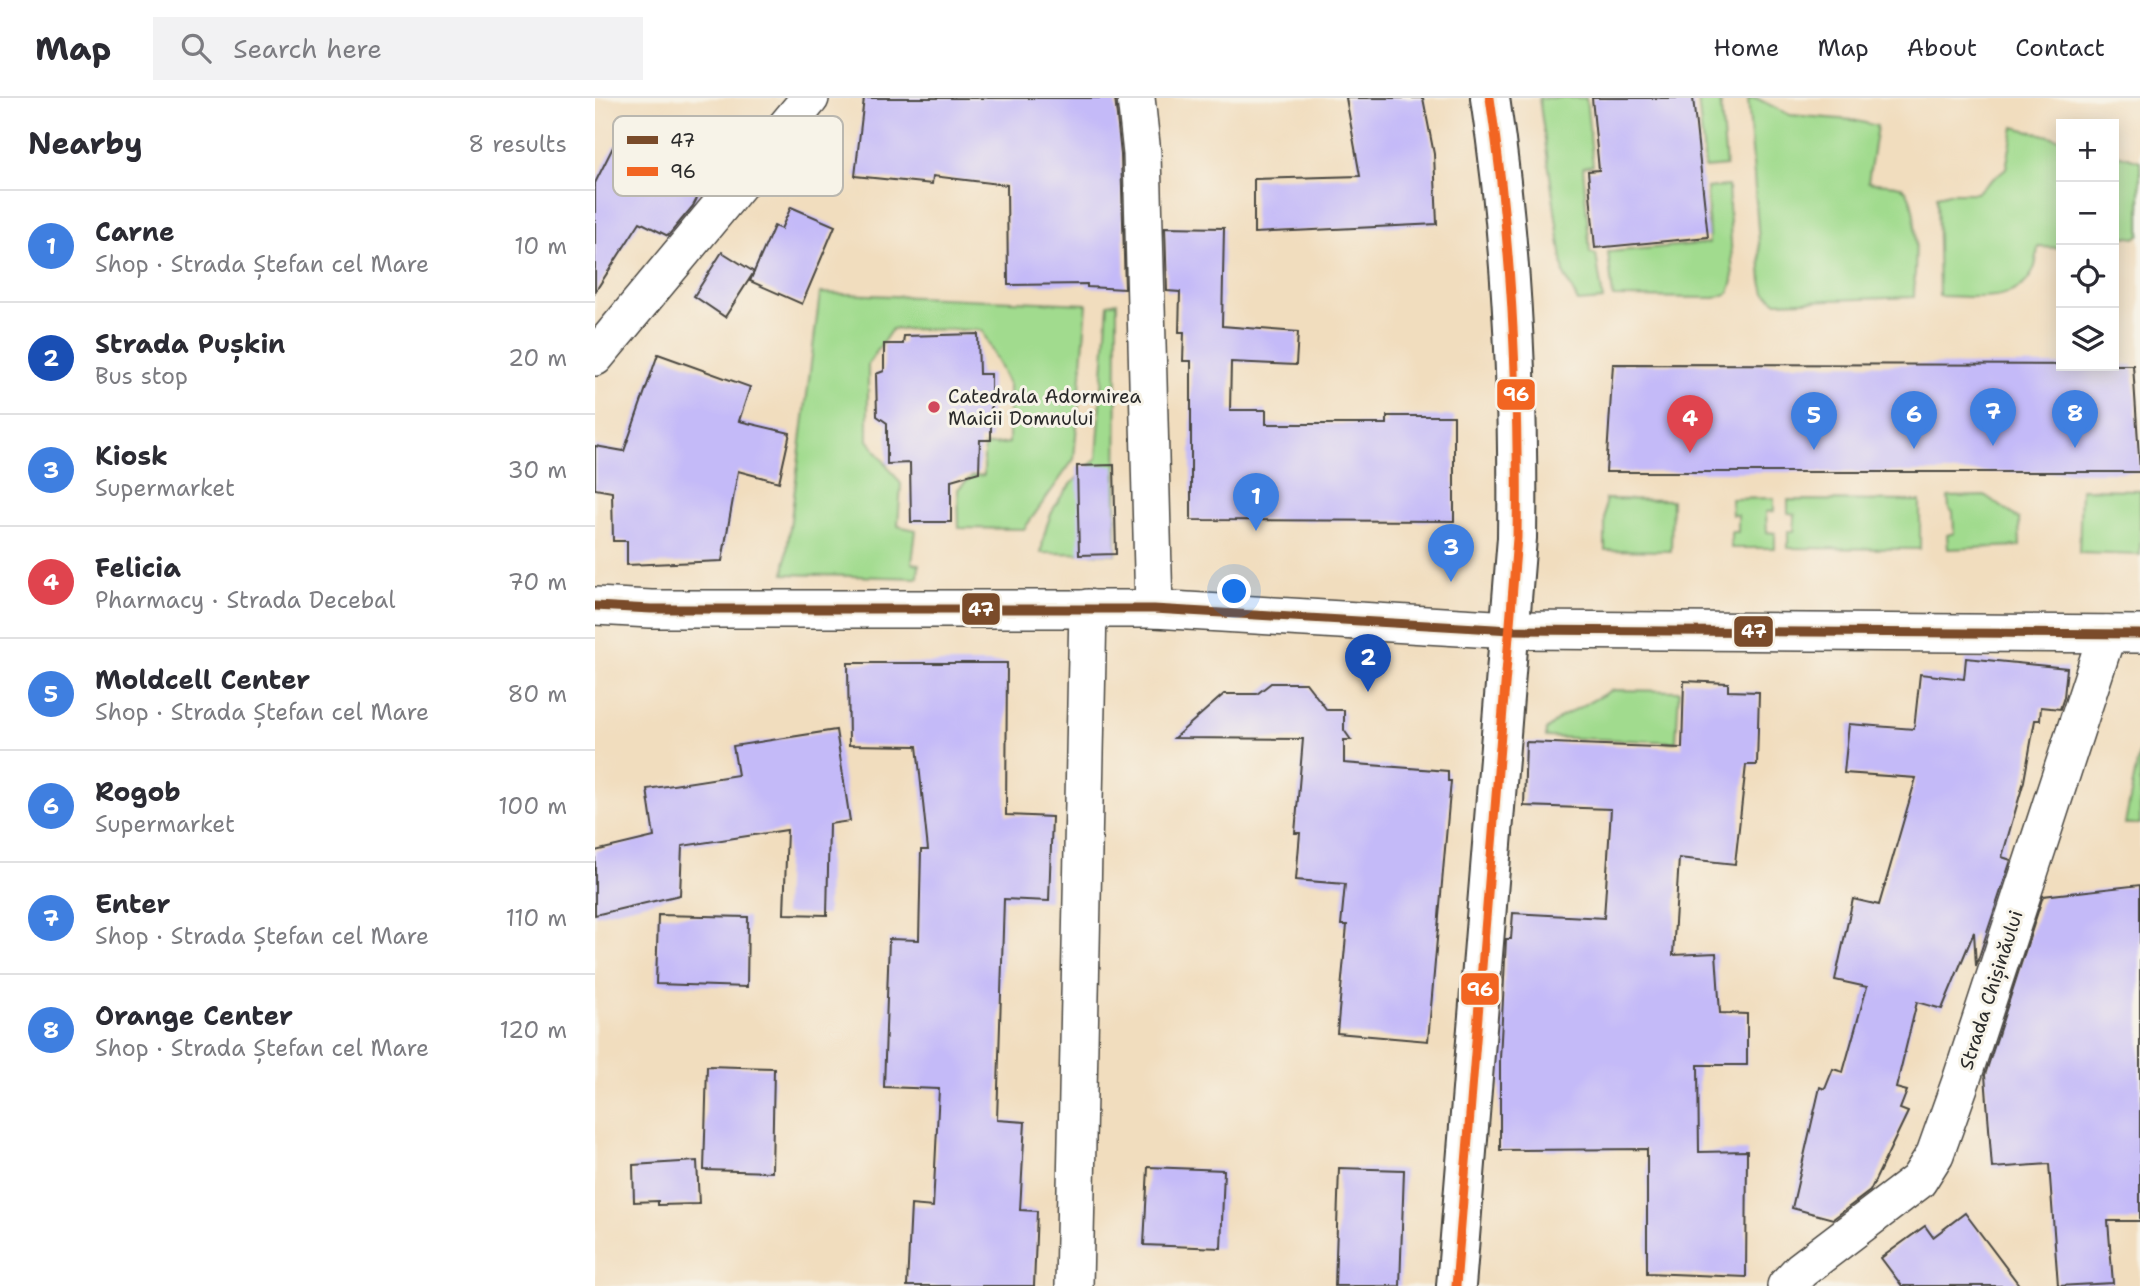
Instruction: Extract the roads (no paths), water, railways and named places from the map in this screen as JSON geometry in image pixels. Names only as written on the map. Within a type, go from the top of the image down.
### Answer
[{"type":"main road","points":[[1456,1286],[1517,538],[1517,381],[1504,203],[1490,98]]},
{"type":"street","points":[[795,116],[810,98]]},
{"type":"street","points":[[1136,98],[1143,168],[1154,609]]},
{"type":"street","points":[[595,356],[728,196]]},
{"type":"street","points":[[595,606],[652,609],[1154,609],[1511,630],[2124,634]]},
{"type":"street","points":[[1074,1286],[1088,608]]},
{"type":"street","name":"Strada Chișinăului","points":[[1786,1286],[1801,1270],[1918,1181],[1935,1154],[2124,634]]},
{"type":"place","name":"Catedrala Adormirea Maicii Domnului","points":[[934,407]]},
{"type":"place","name":"Enter","points":[[1993,446]]},
{"type":"place","name":"Orange Center","points":[[2075,448]]},
{"type":"place","name":"Rogob","points":[[1914,449]]},
{"type":"place","name":"Moldcell Center","points":[[1814,450]]},
{"type":"place","name":"Felicia","points":[[1690,453]]},
{"type":"place","name":"Carne","points":[[1256,531]]},
{"type":"place","name":"Kiosk","points":[[1451,582]]},
{"type":"place","name":"Strada Pușkin","points":[[1368,692]]}]
